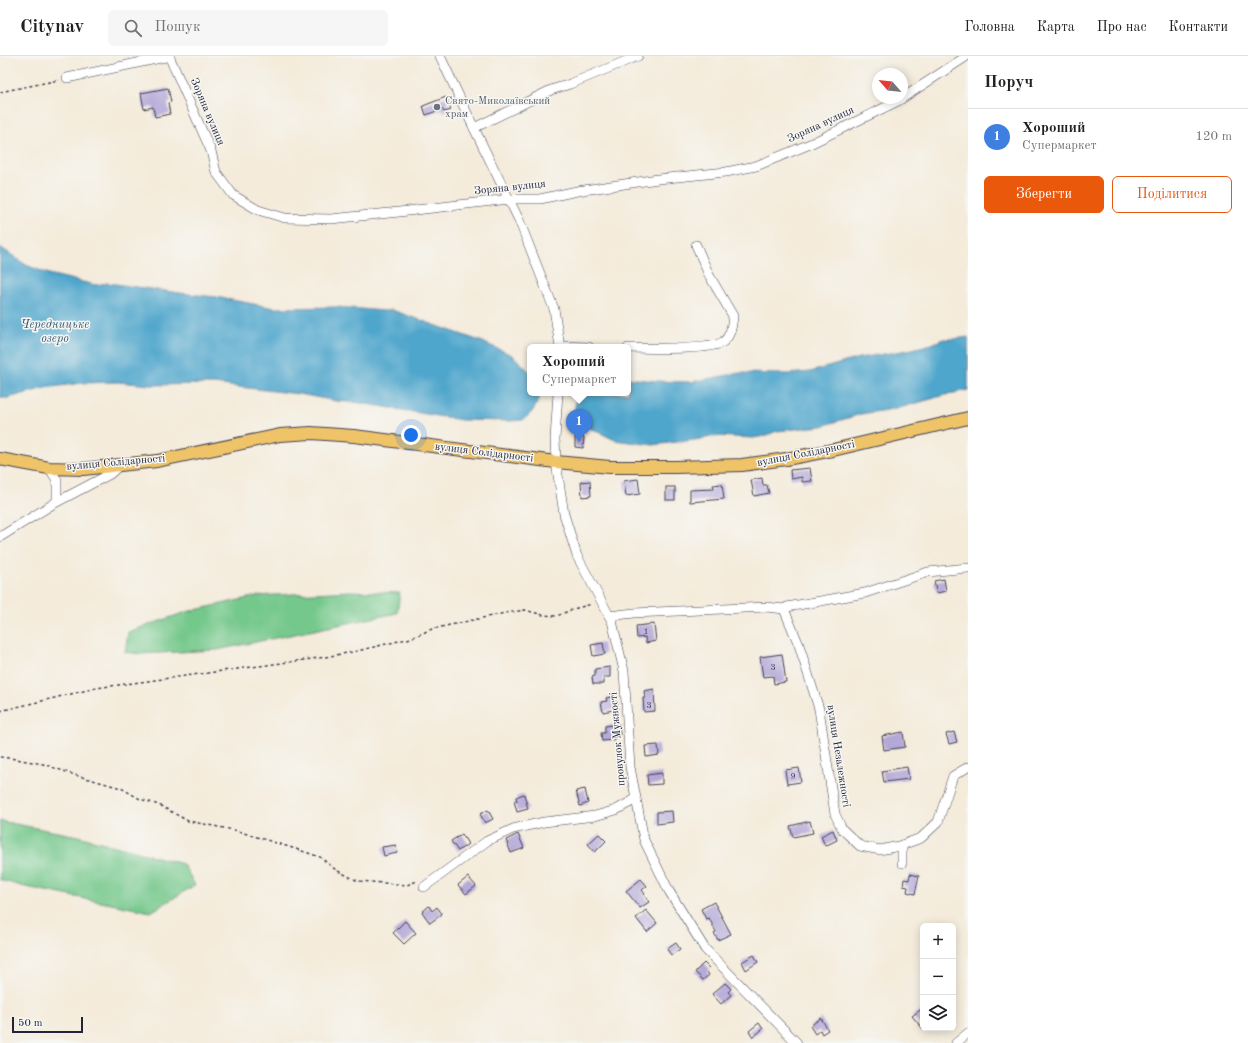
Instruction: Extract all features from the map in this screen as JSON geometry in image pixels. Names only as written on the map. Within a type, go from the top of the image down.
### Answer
[{"type":"main road","name":"вулиця Солідарності","points":[[0,459],[49,468],[83,468],[120,465],[157,461],[280,435],[311,433],[354,436],[556,462],[610,467],[742,465],[786,459],[833,450],[968,418]]},
{"type":"street","points":[[67,78],[170,56]]},
{"type":"street","name":"Зоряна вулиця","points":[[170,56],[211,151],[216,172],[232,195],[258,210],[285,218],[330,218],[399,212],[509,199],[540,199],[577,191],[658,179],[726,172],[756,166],[810,144],[898,101],[967,56]]},
{"type":"street","points":[[440,56],[519,220],[554,309],[560,344]]},
{"type":"street","points":[[474,128],[551,90],[570,84],[638,56]]},
{"type":"street","points":[[631,348],[664,349],[710,346],[724,342],[730,333],[733,316],[709,275],[696,245]]},
{"type":"street","name":"провулок Мужності","points":[[558,396],[555,439],[556,462],[564,514],[577,556],[612,621],[624,671],[630,767],[644,840],[670,891],[705,949],[797,1043]]},
{"type":"street","points":[[0,537],[57,501],[110,474],[120,465]]},
{"type":"street","points":[[49,468],[57,480],[57,501]]},
{"type":"street","points":[[610,616],[634,612],[767,607],[784,609],[787,607],[865,593],[928,572],[968,568]]},
{"type":"street","name":"вулиця Незалежності","points":[[784,609],[799,645],[819,709],[835,814],[842,829],[860,846],[880,850],[902,845],[921,838],[938,822],[953,776],[968,767]]},
{"type":"street","points":[[421,883],[487,841],[512,829],[544,822],[595,816],[616,810],[636,799]]},
{"type":"street","points":[[902,845],[902,863]]},
{"type":"street","points":[[956,1043],[968,1033]]},
{"type":"path","points":[[0,92],[67,78]]},
{"type":"path","points":[[0,711],[96,688],[305,660],[353,652],[411,638],[432,629],[505,612],[525,610],[543,615],[557,616],[573,609],[601,601]]},
{"type":"path","points":[[0,757],[43,764],[121,788],[140,799],[159,805],[188,821],[234,830],[320,857],[336,870],[358,881],[407,885],[421,883]]},
{"type":"green space","points":[[350,591],[400,593],[397,613],[217,650],[140,654],[125,652],[128,632],[186,612],[257,596]]},
{"type":"green space","points":[[0,821],[78,836],[183,864],[195,885],[151,912],[21,886],[0,880]]},
{"type":"water","name":"Чередницьке озеро","points":[[0,247],[26,265],[49,274],[95,285],[108,283],[216,297],[275,308],[337,307],[385,311],[392,310],[480,341],[512,355],[527,369],[527,396],[540,396],[532,412],[523,420],[510,421],[461,420],[299,394],[213,384],[150,385],[118,382],[82,383],[45,388],[8,398],[0,398]]},
{"type":"water","points":[[968,337],[968,390],[899,408],[861,414],[822,426],[777,431],[765,436],[753,438],[715,436],[653,445],[615,440],[579,423],[575,412],[577,396],[631,396],[631,378],[691,382],[739,373],[787,374],[810,372],[859,358],[908,350],[932,344],[943,339]]},
{"type":"building","points":[[168,88],[171,102],[168,103],[170,114],[155,117],[153,107],[144,109],[141,93]]},
{"type":"building","name":"Свято-Миколаївський храм","points":[[446,97],[451,110],[444,112],[442,109],[426,115],[423,106]]},
{"type":"building","points":[[575,437],[584,437],[583,448],[575,447]]},
{"type":"building","points":[[810,468],[812,481],[802,482],[802,477],[791,479],[790,470]]},
{"type":"building","points":[[762,478],[763,485],[767,485],[769,493],[754,496],[751,480]]},
{"type":"building","points":[[638,479],[640,494],[626,496],[624,481]]},
{"type":"building","points":[[590,481],[591,496],[582,497],[581,482]]},
{"type":"building","points":[[722,484],[724,499],[690,502],[690,490],[714,489],[713,485]]},
{"type":"building","points":[[666,487],[675,487],[675,500],[666,500]]},
{"type":"building","points":[[944,579],[946,591],[937,593],[934,581]]},
{"type":"building","points":[[654,624],[656,641],[646,643],[645,637],[637,638],[636,626]]},
{"type":"building","points":[[603,643],[605,654],[593,656],[591,645]]},
{"type":"building","points":[[782,654],[786,682],[774,684],[773,676],[763,677],[760,657]]},
{"type":"building","points":[[610,667],[610,677],[604,677],[604,684],[593,684],[592,677],[595,676],[595,669]]},
{"type":"building","points":[[654,689],[655,711],[644,712],[644,691]]},
{"type":"building","points":[[616,696],[618,709],[603,712],[601,702],[607,701],[606,698]]},
{"type":"building","points":[[619,724],[620,735],[613,735],[614,740],[602,741],[601,733],[605,733],[605,726]]},
{"type":"building","points":[[903,732],[905,747],[884,750],[882,736]]},
{"type":"building","points":[[954,732],[957,742],[949,744],[946,734]]},
{"type":"building","points":[[658,745],[659,755],[646,757],[645,746]]},
{"type":"building","points":[[907,767],[909,779],[884,782],[882,771]]},
{"type":"building","points":[[799,768],[801,782],[787,784],[785,770]]},
{"type":"building","points":[[662,773],[662,784],[648,785],[647,775]]},
{"type":"building","points":[[585,789],[588,803],[580,806],[576,791]]},
{"type":"building","points":[[524,794],[528,809],[517,812],[514,801],[517,801],[516,797]]},
{"type":"building","points":[[488,810],[493,819],[485,823],[480,814]]},
{"type":"building","points":[[672,811],[673,822],[657,824],[657,812]]},
{"type":"building","points":[[810,821],[813,833],[793,837],[790,826]]},
{"type":"building","points":[[833,830],[837,840],[825,846],[821,836]]},
{"type":"building","points":[[462,834],[468,844],[458,851],[451,841]]},
{"type":"building","points":[[518,834],[524,848],[511,853],[506,840]]},
{"type":"building","points":[[599,834],[606,841],[595,852],[588,844]]},
{"type":"building","points":[[396,845],[397,853],[384,856],[382,847]]},
{"type":"building","points":[[910,874],[919,876],[915,894],[907,892],[908,887],[903,886],[904,879],[909,880]]},
{"type":"building","points":[[468,877],[476,886],[466,894],[458,885]]},
{"type":"building","points":[[641,879],[647,886],[642,890],[649,902],[640,908],[626,891]]},
{"type":"building","points":[[714,902],[731,934],[718,940],[709,918],[706,919],[701,909]]},
{"type":"building","points":[[429,906],[432,911],[437,907],[442,914],[430,923],[422,912]]},
{"type":"building","points":[[646,910],[657,923],[647,932],[636,918]]},
{"type":"building","points":[[405,921],[416,933],[404,944],[393,933]]},
{"type":"building","points":[[676,943],[680,949],[671,955],[667,949]]},
{"type":"building","points":[[754,955],[758,962],[746,970],[742,962]]},
{"type":"building","points":[[704,963],[710,969],[707,972],[709,975],[703,980],[695,972]]},
{"type":"building","points":[[725,983],[731,989],[728,992],[731,995],[721,1004],[712,994]]},
{"type":"building","points":[[920,1010],[920,1025],[912,1016]]},
{"type":"building","points":[[821,1018],[828,1030],[822,1034],[820,1030],[815,1034],[810,1026]]},
{"type":"building","points":[[759,1023],[763,1029],[753,1037],[749,1031]]},
{"type":"place","name":"Свято-Миколаївський храм","points":[[437,107]]},
{"type":"place","name":"Хороший","points":[[579,442]]}]
